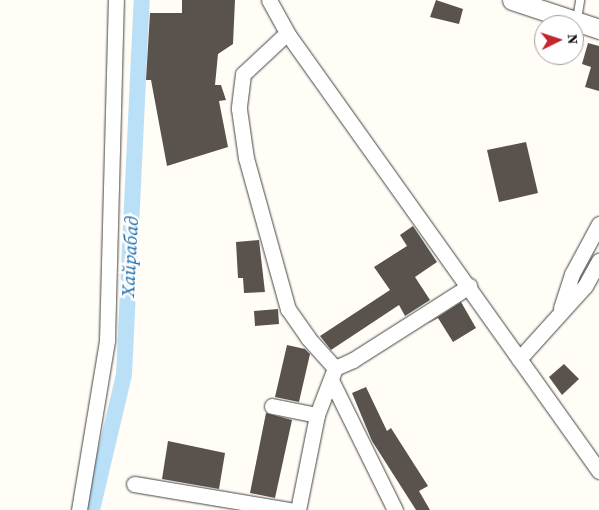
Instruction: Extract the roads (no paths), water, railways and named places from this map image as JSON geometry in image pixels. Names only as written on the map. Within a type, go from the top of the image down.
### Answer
[{"type":"street","points":[[79,510],[107,340],[116,0]]},
{"type":"street","points":[[270,0],[287,33],[599,471]]},
{"type":"street","points":[[512,0],[556,15]]},
{"type":"street","points":[[584,24],[599,29]]},
{"type":"street","points":[[287,33],[243,74],[239,109],[246,158],[288,309],[334,375],[395,510]]},
{"type":"street","points":[[559,311],[572,274],[599,224]]},
{"type":"street","points":[[519,359],[559,311],[585,286],[599,261]]},
{"type":"street","points":[[298,510],[316,416],[334,375],[353,360],[468,286]]},
{"type":"street","points":[[272,406],[316,416]]},
{"type":"street","points":[[134,484],[289,510]]},
{"type":"lane","points":[[578,15],[580,0]]},
{"type":"waterway","name":"Хайрабад","points":[[92,510],[124,375],[142,0]]}]
